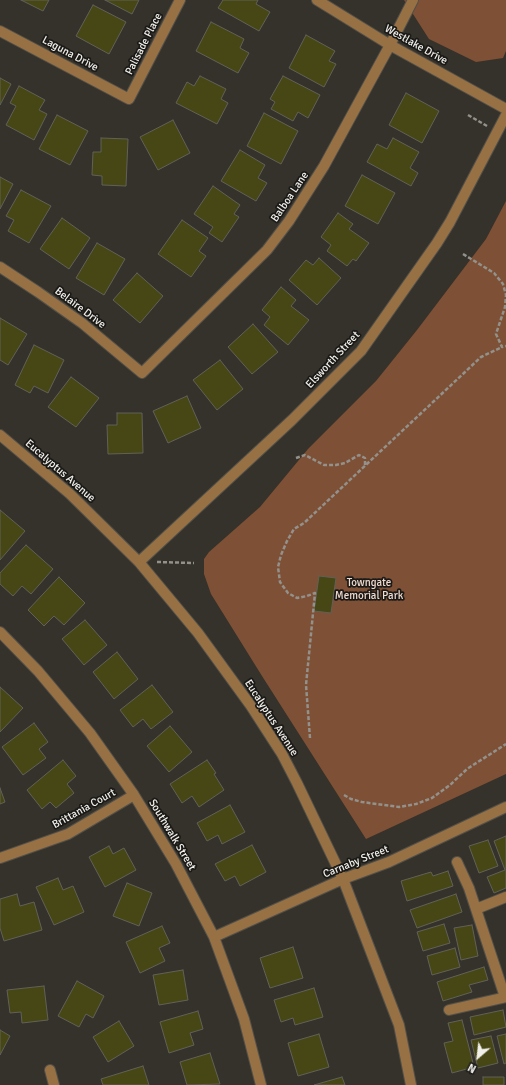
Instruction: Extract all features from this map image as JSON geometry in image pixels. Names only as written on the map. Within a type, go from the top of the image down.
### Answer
[{"type":"street","name":"Palisade Place","points":[[129,99],[180,0]]},
{"type":"street","name":"Westlake Drive","points":[[317,0],[390,45],[506,109]]},
{"type":"street","name":"Balboa Lane","points":[[142,373],[267,250],[289,221],[306,197],[324,166],[413,0]]},
{"type":"street","name":"Laguna Drive","points":[[0,31],[129,99]]},
{"type":"street","name":"Elsworth Street","points":[[140,562],[292,420],[361,351],[450,222],[506,114]]},
{"type":"street","name":"Belaire Drive","points":[[0,267],[82,323],[142,373]]},
{"type":"street","name":"Eucalyptus Avenue","points":[[0,435],[70,494],[140,562],[198,633],[251,706],[282,754],[343,879],[399,1025],[411,1085]]},
{"type":"street","name":"Southwalk Street","points":[[0,632],[38,670],[90,732],[134,795],[176,864],[214,937],[244,1019],[261,1085]]},
{"type":"street","name":"Brittania Court","points":[[0,858],[68,834],[134,795]]},
{"type":"street","name":"Carnaby Street","points":[[214,937],[343,879],[389,862],[506,807]]},
{"type":"street","points":[[449,1010],[505,997],[469,888],[457,862]]},
{"type":"street","points":[[476,909],[506,897]]},
{"type":"street","points":[[50,1070],[54,1085]]},
{"type":"path","points":[[463,254],[494,273],[503,284],[506,295],[505,307],[496,334],[502,347]]},
{"type":"path","points":[[310,738],[306,685],[315,593],[297,598],[288,593],[280,582],[278,567],[287,541],[294,529],[304,523],[366,466],[481,357],[506,346]]},
{"type":"path","points":[[296,458],[305,455],[324,465],[336,465],[345,463],[359,455],[365,458],[366,466]]},
{"type":"path","points":[[140,562],[194,563]]},
{"type":"path","points":[[344,795],[351,799],[399,807],[416,804],[432,798],[467,770],[506,744]]},
{"type":"green space","points":[[404,0],[506,0],[506,51],[503,58],[476,62],[429,39]]},
{"type":"green space","name":"Towngate Memorial Park","points":[[506,201],[506,774],[366,839],[211,594],[204,574],[204,559],[209,552],[260,507],[308,449],[376,381],[486,239]]},
{"type":"building","points":[[21,0],[49,0],[43,11]]},
{"type":"building","points":[[105,0],[139,0],[132,14]]},
{"type":"building","points":[[223,0],[258,0],[256,4],[270,12],[259,31],[218,8]]},
{"type":"building","points":[[93,5],[126,22],[109,54],[76,36]]},
{"type":"building","points":[[211,22],[244,39],[240,48],[249,53],[238,73],[196,51]]},
{"type":"building","points":[[306,35],[335,51],[329,61],[336,64],[324,87],[289,68]]},
{"type":"building","points":[[200,76],[226,89],[221,99],[228,103],[217,124],[176,103],[187,82],[194,86]]},
{"type":"building","points":[[283,76],[320,95],[308,118],[298,112],[293,121],[271,109],[275,102],[270,99]]},
{"type":"building","points":[[0,78],[11,84],[0,105]]},
{"type":"building","points":[[19,86],[45,100],[39,110],[47,114],[34,140],[6,125],[16,106],[10,103]]},
{"type":"building","points":[[406,93],[439,111],[422,143],[389,125]]},
{"type":"building","points":[[264,113],[298,131],[281,164],[247,146]]},
{"type":"building","points":[[57,115],[88,131],[70,165],[39,149]]},
{"type":"building","points":[[173,120],[190,153],[158,170],[140,137]]},
{"type":"building","points":[[101,138],[128,139],[126,186],[102,185],[102,176],[92,175],[93,152],[101,152]]},
{"type":"building","points":[[393,138],[419,152],[410,168],[418,173],[411,186],[367,162],[377,144],[387,149]]},
{"type":"building","points":[[240,150],[265,165],[258,178],[267,183],[256,201],[221,181]]},
{"type":"building","points":[[362,175],[395,193],[378,224],[345,206]]},
{"type":"building","points":[[0,177],[13,184],[0,209]]},
{"type":"building","points":[[213,186],[240,205],[234,214],[239,217],[222,242],[209,233],[213,227],[194,214]]},
{"type":"building","points":[[21,190],[51,206],[29,243],[8,231],[14,220],[6,216]]},
{"type":"building","points":[[338,213],[353,224],[349,229],[369,243],[356,261],[353,259],[347,266],[327,251],[331,245],[321,237]]},
{"type":"building","points":[[62,218],[90,238],[69,269],[40,249]]},
{"type":"building","points":[[182,220],[208,238],[199,251],[206,256],[191,277],[158,254]]},
{"type":"building","points":[[97,243],[125,259],[104,295],[76,278]]},
{"type":"building","points":[[319,258],[341,278],[317,305],[289,280],[306,260],[313,265]]},
{"type":"building","points":[[137,273],[163,296],[140,323],[113,300]]},
{"type":"building","points":[[281,287],[296,300],[291,306],[309,320],[288,345],[264,325],[270,317],[262,310]]},
{"type":"building","points":[[0,318],[27,334],[8,365],[0,360]]},
{"type":"building","points":[[253,324],[278,352],[252,374],[228,347]]},
{"type":"building","points":[[34,345],[64,360],[48,393],[34,386],[30,393],[15,385]]},
{"type":"building","points":[[220,360],[243,389],[217,410],[193,380]]},
{"type":"building","points":[[71,377],[99,398],[76,427],[48,407]]},
{"type":"building","points":[[187,396],[201,428],[168,443],[153,411]]},
{"type":"building","points":[[117,413],[142,413],[143,453],[108,454],[107,425],[117,425]]},
{"type":"building","points":[[0,510],[25,531],[0,560]]},
{"type":"building","points":[[26,545],[53,569],[31,594],[22,586],[13,596],[0,584],[0,573]]},
{"type":"building","points":[[319,576],[336,578],[331,613],[314,611]]},
{"type":"building","points":[[59,577],[85,603],[64,625],[54,616],[44,626],[28,610]]},
{"type":"building","points":[[85,620],[107,645],[84,665],[62,639]]},
{"type":"building","points":[[117,652],[138,679],[114,699],[93,672]]},
{"type":"building","points":[[152,685],[173,712],[151,729],[143,719],[133,727],[120,710]]},
{"type":"building","points":[[0,687],[23,708],[0,732]]},
{"type":"building","points":[[34,723],[48,742],[39,749],[46,758],[23,775],[2,747]]},
{"type":"building","points":[[170,726],[192,752],[169,772],[147,746]]},
{"type":"building","points":[[63,760],[76,776],[67,784],[74,793],[56,808],[50,802],[42,809],[27,790]]},
{"type":"building","points":[[207,760],[216,773],[214,774],[224,790],[199,807],[192,796],[182,803],[170,784]]},
{"type":"building","points":[[0,788],[5,802],[0,804]]},
{"type":"building","points":[[230,805],[245,832],[222,844],[218,835],[207,841],[197,823]]},
{"type":"building","points":[[506,836],[506,888],[494,893],[487,877],[505,870],[494,841]]},
{"type":"building","points":[[488,840],[498,866],[479,873],[469,846]]},
{"type":"building","points":[[252,845],[266,872],[240,886],[235,876],[225,881],[215,864]]},
{"type":"building","points":[[109,846],[113,854],[124,848],[136,870],[105,887],[89,857]]},
{"type":"building","points":[[448,871],[453,886],[407,901],[401,881],[431,872],[433,876]]},
{"type":"building","points":[[58,878],[63,890],[73,886],[84,912],[54,925],[36,887]]},
{"type":"building","points":[[127,883],[152,893],[139,926],[113,916]]},
{"type":"building","points":[[17,894],[20,906],[34,902],[42,930],[4,941],[0,928],[0,899]]},
{"type":"building","points":[[456,894],[462,912],[417,928],[410,910]]},
{"type":"building","points":[[444,924],[450,943],[423,951],[417,932]]},
{"type":"building","points":[[472,925],[478,956],[461,960],[454,928]]},
{"type":"building","points":[[162,926],[170,943],[159,948],[165,961],[140,973],[126,942]]},
{"type":"building","points":[[293,947],[303,978],[270,988],[260,958]]},
{"type":"building","points":[[455,948],[460,967],[432,975],[427,956]]},
{"type":"building","points":[[484,967],[488,980],[469,985],[472,992],[443,1001],[437,982]]},
{"type":"building","points":[[183,970],[188,1000],[159,1005],[153,975]]},
{"type":"building","points":[[77,981],[104,996],[93,1018],[86,1014],[79,1027],[58,1016]]},
{"type":"building","points":[[44,986],[48,1020],[22,1023],[21,1012],[10,1013],[7,990]]},
{"type":"building","points":[[314,988],[323,1017],[295,1025],[293,1018],[281,1022],[274,1000]]},
{"type":"building","points":[[503,1010],[506,1027],[474,1035],[470,1017]]},
{"type":"building","points":[[198,1011],[203,1029],[190,1033],[194,1045],[169,1053],[160,1022]]},
{"type":"building","points":[[462,1020],[474,1067],[452,1073],[444,1043],[453,1041],[448,1023]]},
{"type":"building","points":[[119,1021],[134,1046],[108,1062],[93,1037]]},
{"type":"building","points":[[0,1030],[10,1036],[0,1055]]},
{"type":"building","points":[[319,1034],[329,1067],[298,1076],[288,1043]]},
{"type":"building","points":[[506,1034],[506,1063],[504,1064],[497,1036]]},
{"type":"building","points":[[491,1036],[498,1063],[478,1068],[471,1040]]},
{"type":"building","points":[[210,1053],[220,1084],[187,1085],[180,1062]]},
{"type":"building","points":[[143,1066],[149,1085],[103,1085],[101,1079]]},
{"type":"building","points":[[342,1077],[345,1085],[314,1085]]},
{"type":"building","points":[[483,1077],[504,1077],[504,1085],[483,1085]]}]
